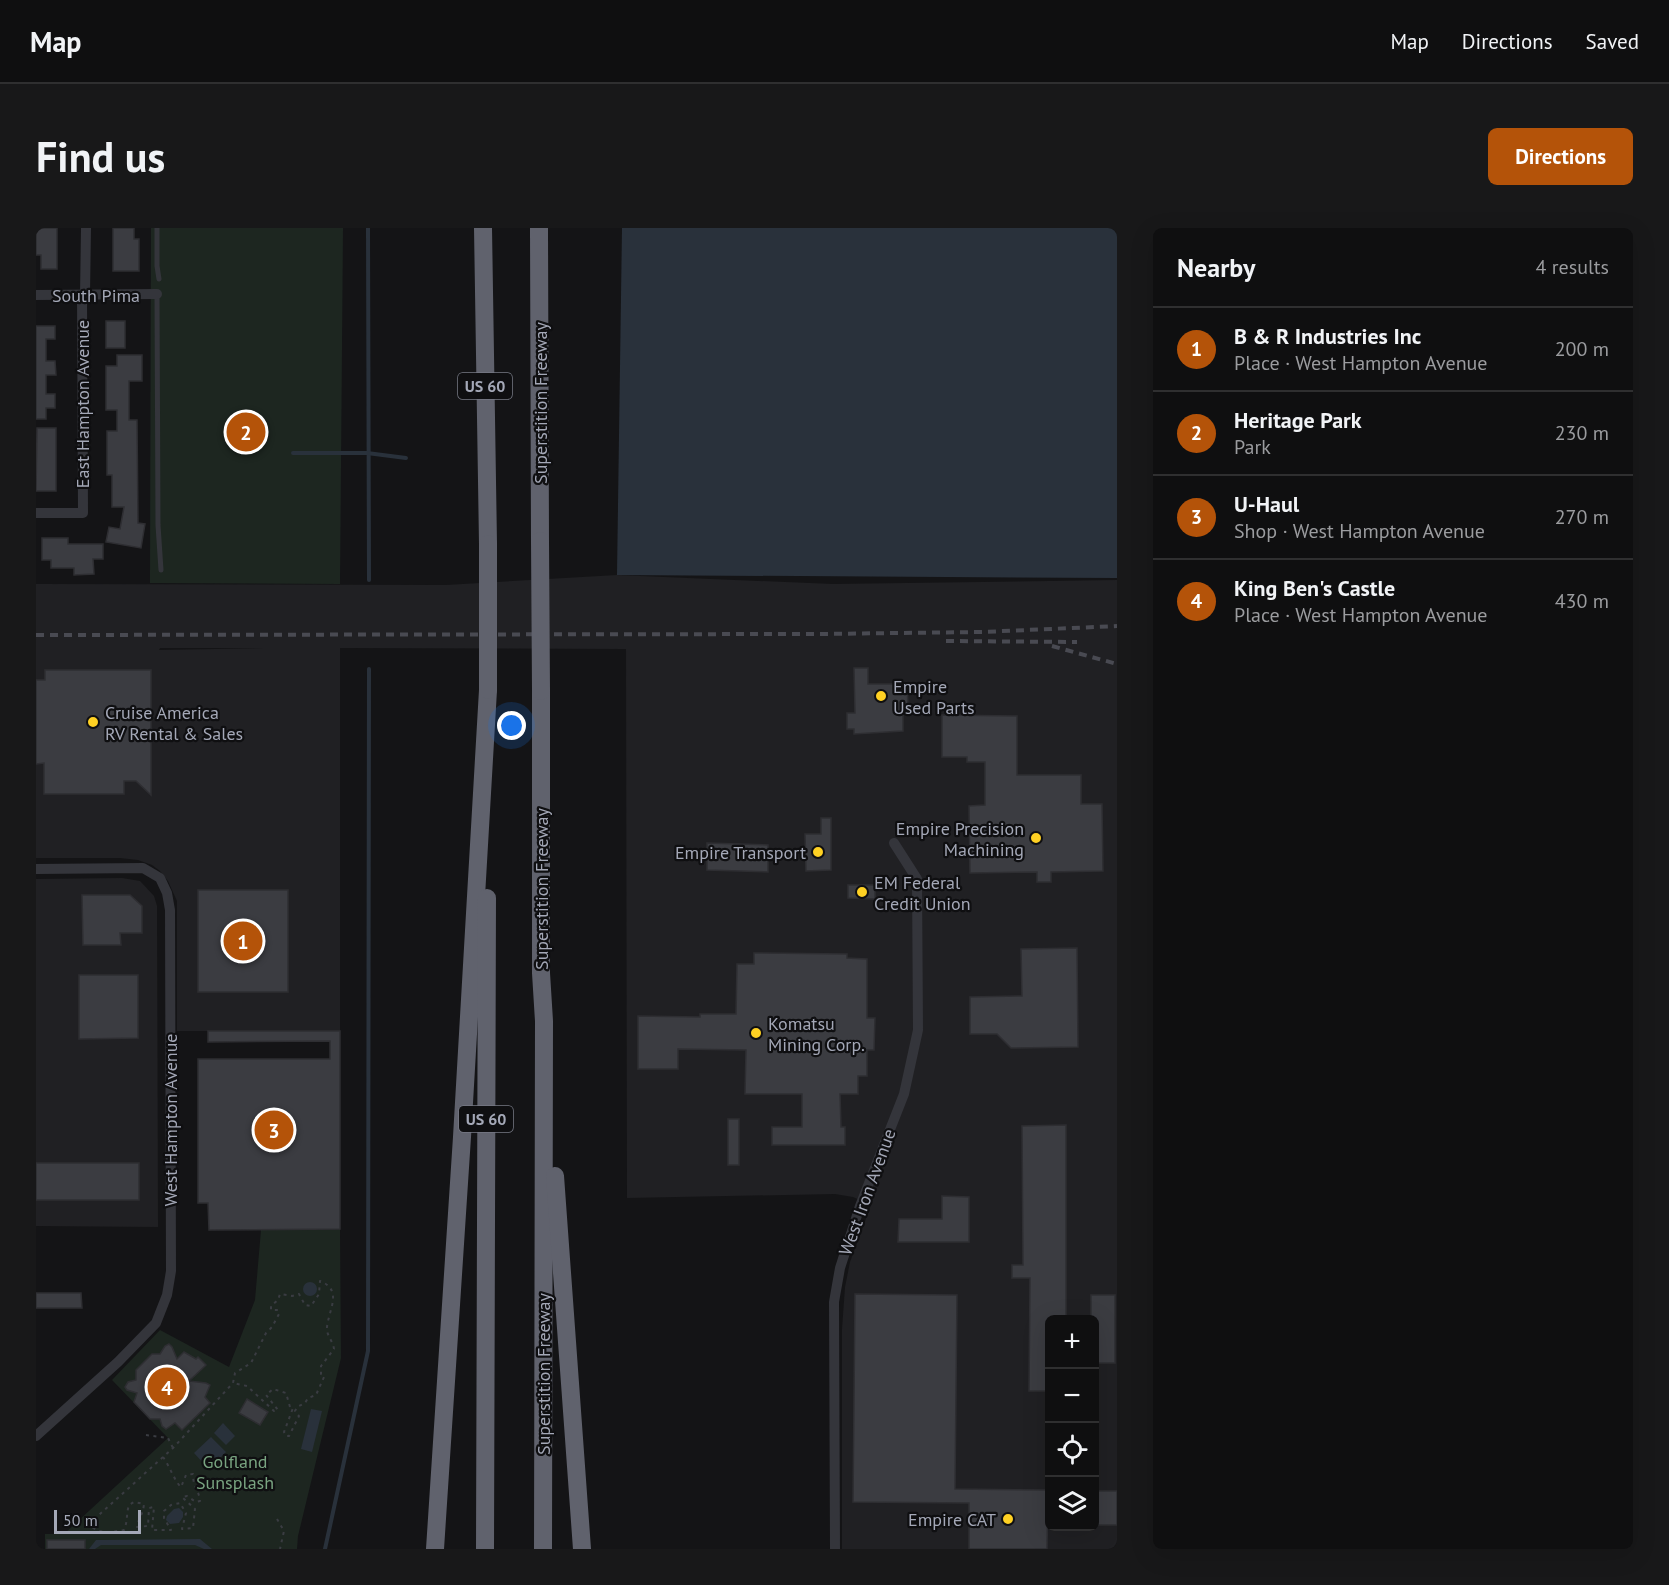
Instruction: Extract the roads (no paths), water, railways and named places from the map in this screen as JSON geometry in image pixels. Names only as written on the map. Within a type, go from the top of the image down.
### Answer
[{"type":"highway","name":"US 60","points":[[483,228],[488,543],[485,1549]]},
{"type":"highway","name":"Superstition Freeway","points":[[539,228],[541,973],[544,1021],[543,1549]]},
{"type":"highway","points":[[540,389],[548,228]]},
{"type":"highway","points":[[435,1549],[488,690]]},
{"type":"highway","points":[[544,1021],[582,1549]]},
{"type":"street","name":"East Hampton Avenue","points":[[36,513],[83,513],[86,228]]},
{"type":"street","name":"South Pima","points":[[36,295],[157,294]]},
{"type":"street","name":"West Iron Avenue","points":[[835,1549],[834,1302],[840,1268],[860,1206],[904,1094],[918,1030],[916,879],[894,843]]},
{"type":"street","name":"West Hampton Avenue","points":[[36,869],[143,868],[160,878],[167,893],[170,910],[171,1271],[167,1295],[156,1323],[118,1362],[37,1433]]},
{"type":"lane","points":[[157,228],[159,279]]},
{"type":"lane","points":[[157,294],[158,525],[161,570]]},
{"type":"waterway","points":[[368,228],[369,580]]},
{"type":"waterway","points":[[293,453],[367,453],[406,458]]},
{"type":"waterway","points":[[325,1549],[368,1351],[369,669]]},
{"type":"railway","points":[[36,635],[818,634],[982,632],[1117,626]]},
{"type":"railway","points":[[946,641],[1077,642]]},
{"type":"railway","points":[[1052,646],[1117,664]]},
{"type":"place","name":"Heritage Park","points":[[246,432]]},
{"type":"place","name":"Empire Used Parts","points":[[881,696]]},
{"type":"place","name":"Cruise America RV Rental & Sales","points":[[93,722]]},
{"type":"place","name":"Empire Precision Machining","points":[[1036,838]]},
{"type":"place","name":"Empire Transport","points":[[818,852]]},
{"type":"place","name":"EM Federal Credit Union","points":[[862,892]]},
{"type":"place","name":"B & R Industries Inc","points":[[243,941]]},
{"type":"place","name":"Komatsu Mining Corp.","points":[[756,1033]]},
{"type":"place","name":"U-Haul","points":[[274,1130]]},
{"type":"place","name":"King Ben's Castle","points":[[167,1387]]},
{"type":"place","name":"Empire CAT","points":[[1008,1519]]},
{"type":"park label","name":"Golfland Sunsplash","points":[[235,1471]]}]
